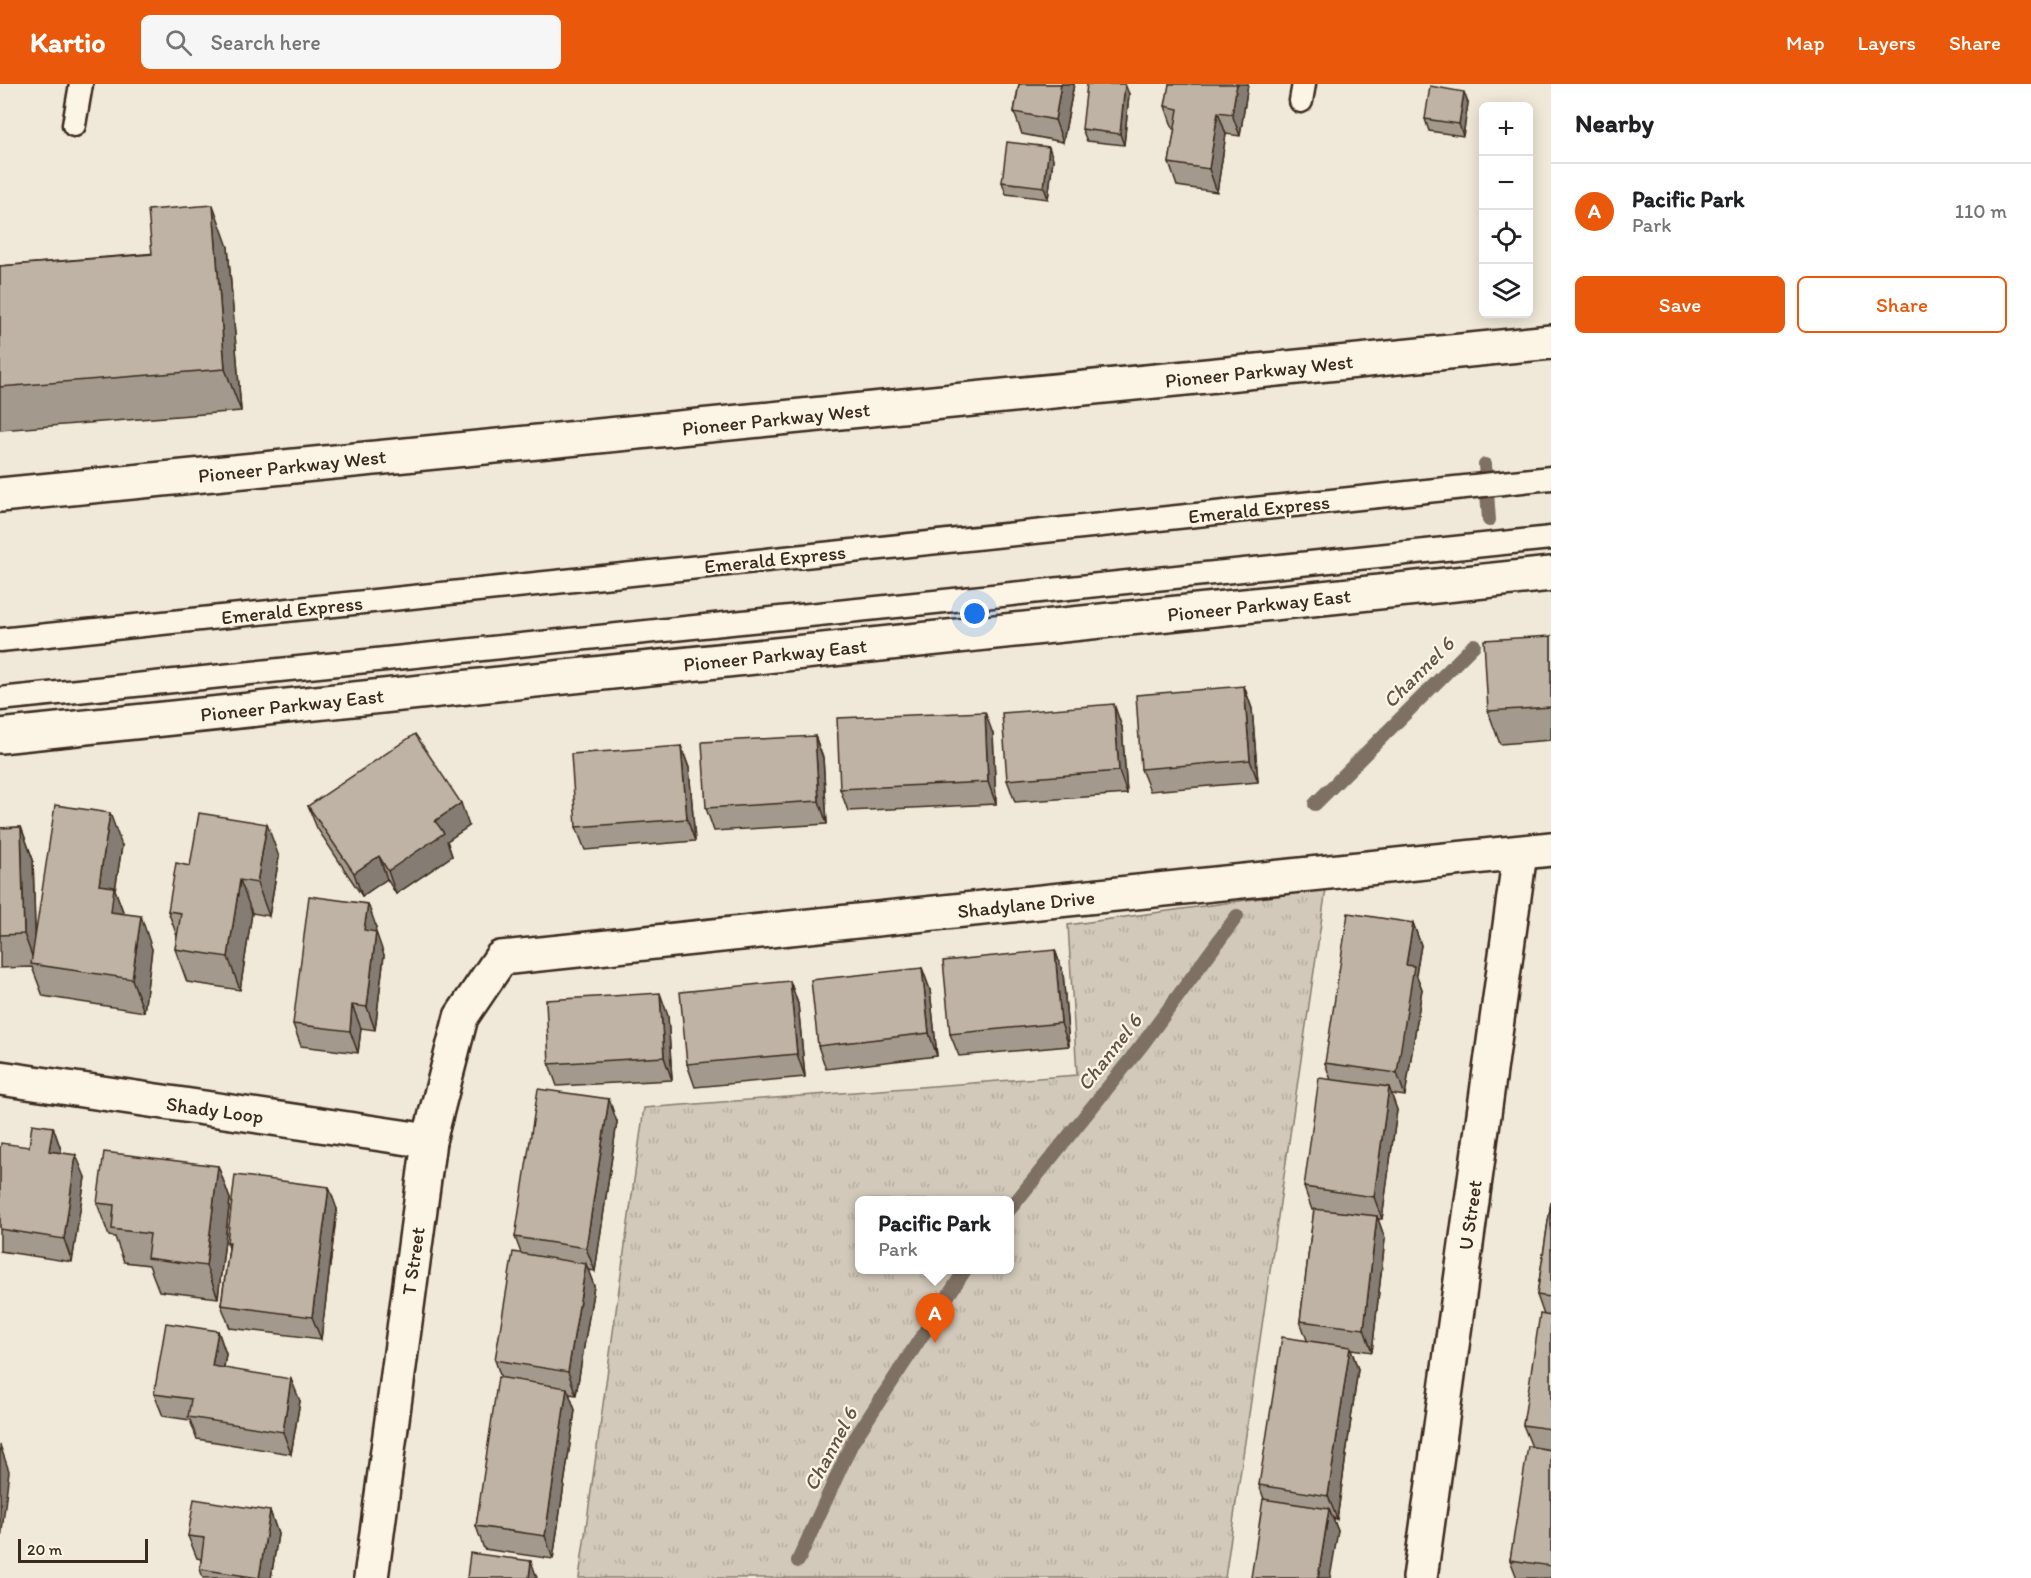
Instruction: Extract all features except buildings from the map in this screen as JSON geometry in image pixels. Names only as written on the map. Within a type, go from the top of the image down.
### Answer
[{"type":"main road","name":"Pioneer Parkway West","points":[[0,495],[1551,342]]},
{"type":"main road","name":"Pioneer Parkway East","points":[[0,736],[1551,574]]},
{"type":"main road","name":"Shadylane Drive","points":[[501,958],[1535,851]]},
{"type":"main road","name":"U Street","points":[[1420,1578],[1535,851]]},
{"type":"main road","name":"T Street","points":[[371,1578],[429,1141],[460,1017],[501,958]]},
{"type":"main road","name":"Shady Loop","points":[[0,1078],[429,1141]]},
{"type":"lane","points":[[75,125],[81,84]]},
{"type":"lane","name":"Emerald Express","points":[[0,640],[1551,478]]},
{"type":"lane","points":[[0,699],[1551,538]]},
{"type":"green space","points":[[1326,889],[1225,1578],[579,1578],[644,1108],[1077,1075],[1068,925]]},
{"type":"waterway","name":"Channel 6","points":[[1485,465],[1489,520]]},
{"type":"waterway","name":"Channel 6","points":[[1315,804],[1474,645]]},
{"type":"waterway","name":"Channel 6","points":[[1014,1204],[1142,1045],[1237,916]]},
{"type":"waterway","name":"Channel 6","points":[[798,1561],[852,1443],[962,1274]]},
{"type":"place","name":"Pacific Park","points":[[935,1343]]}]
